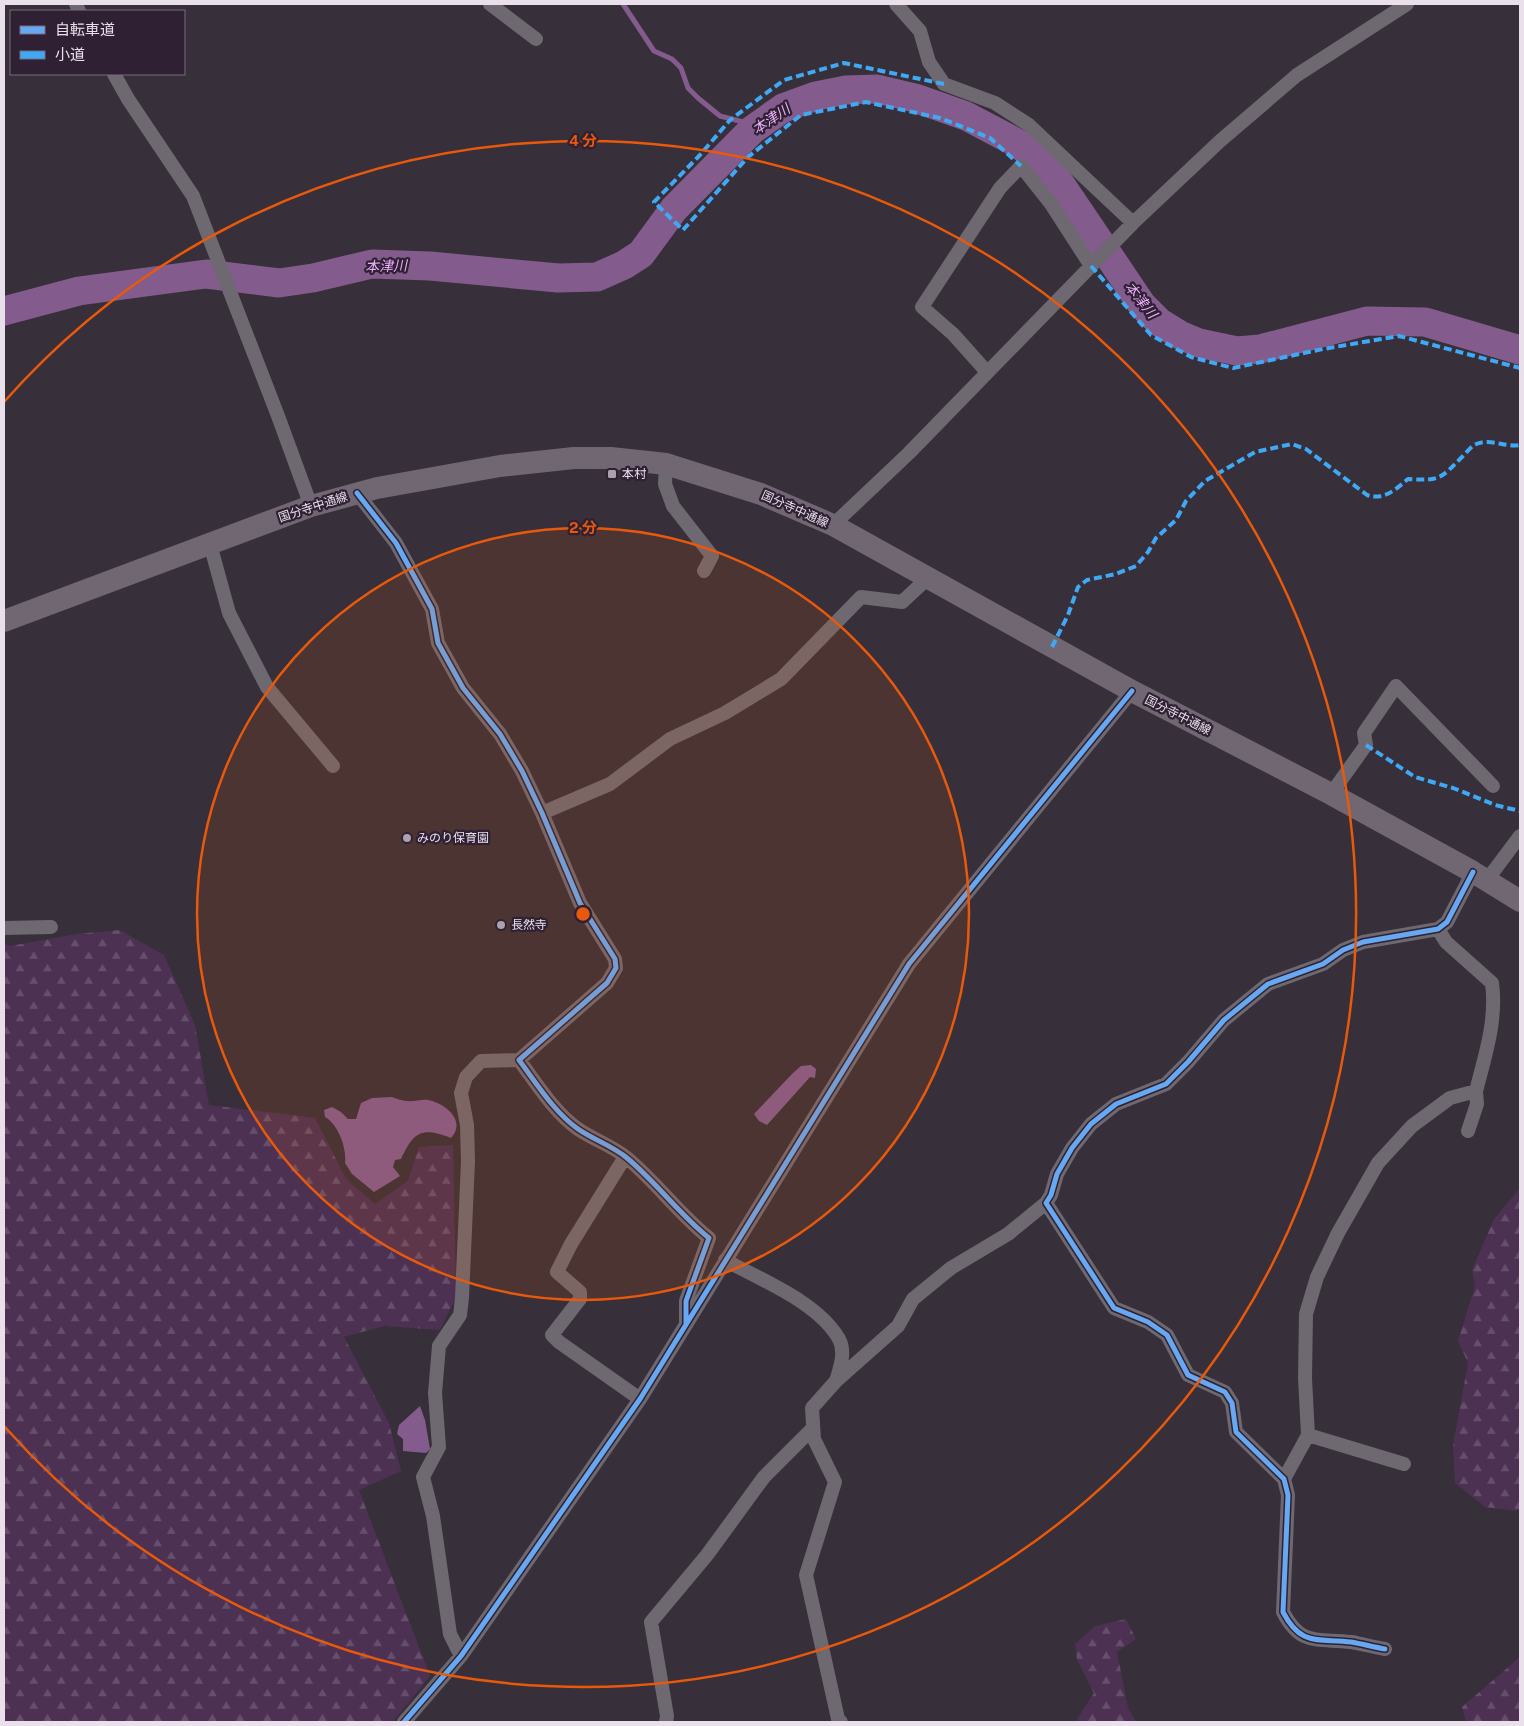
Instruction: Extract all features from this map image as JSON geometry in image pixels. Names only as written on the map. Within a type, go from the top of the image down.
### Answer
[{"type":"main road","name":"国分寺中通線","points":[[4,621],[311,506],[357,493],[500,466],[574,458],[611,458],[666,464],[762,494],[833,526],[1132,691],[1331,794],[1480,876],[1520,901]]},
{"type":"street","points":[[490,4],[536,39]]},
{"type":"street","points":[[896,4],[920,32],[928,62],[944,84],[995,103],[1029,124],[1133,223]]},
{"type":"street","points":[[833,526],[909,453],[1133,223],[1220,141],[1297,75],[1407,4]]},
{"type":"street","points":[[115,75],[128,99],[193,196],[311,506]]},
{"type":"street","points":[[987,372],[953,334],[922,307],[1000,188],[1021,166],[1094,263]]},
{"type":"street","points":[[666,464],[665,484],[673,506],[712,556],[704,571]]},
{"type":"street","points":[[357,493],[396,543],[432,609],[438,643],[463,688],[500,734],[522,772],[542,813],[580,903],[615,959],[616,968],[607,983],[520,1060],[482,1061],[466,1077],[461,1093],[467,1125],[468,1161],[462,1298],[460,1315],[439,1346],[436,1393],[439,1447],[423,1477],[433,1516],[450,1634],[461,1656]]},
{"type":"street","points":[[210,544],[229,613],[266,687],[333,766]]},
{"type":"street","points":[[542,813],[610,784],[670,739],[725,713],[782,678],[861,597],[902,602],[928,578]]},
{"type":"street","points":[[1331,794],[1366,745],[1364,733],[1396,686],[1493,786]]},
{"type":"street","points":[[404,1722],[461,1656],[640,1399],[909,964],[1132,691]]},
{"type":"street","points":[[841,1722],[838,1719],[806,1575],[835,1482],[814,1439],[812,1408],[836,1381],[898,1326],[913,1299],[951,1268],[1008,1234],[1046,1202],[1051,1195],[1057,1174],[1072,1148],[1091,1124],[1116,1104],[1166,1084],[1188,1062],[1224,1020],[1268,984],[1323,964],[1343,950],[1363,942],[1438,929],[1447,922],[1480,876],[1520,836]]},
{"type":"street","points":[[4,928],[51,927]]},
{"type":"street","points":[[1438,929],[1446,942],[1492,983],[1494,1000],[1489,1040],[1476,1091],[1477,1104],[1468,1132]]},
{"type":"street","points":[[520,1060],[562,1116],[579,1130],[625,1157],[663,1191],[673,1206],[709,1238],[686,1301],[686,1323]]},
{"type":"street","points":[[1284,1479],[1308,1435],[1305,1378],[1306,1314],[1317,1277],[1338,1232],[1378,1163],[1412,1126],[1450,1098],[1476,1091]]},
{"type":"street","points":[[625,1157],[571,1244],[557,1272],[580,1292],[580,1299],[552,1335],[559,1342],[640,1399]]},
{"type":"street","points":[[1046,1202],[1114,1308],[1148,1322],[1167,1335],[1188,1375],[1225,1392],[1232,1403],[1236,1432],[1284,1479],[1288,1495],[1283,1612],[1290,1627],[1303,1637],[1321,1642],[1350,1642],[1385,1649]]},
{"type":"street","points":[[725,1260],[803,1303],[822,1319],[839,1340],[842,1357],[836,1381]]},
{"type":"street","points":[[666,1722],[667,1716],[651,1622],[707,1555],[764,1477],[813,1428]]},
{"type":"street","points":[[1308,1435],[1404,1464]]},
{"type":"green space","points":[[120,930],[164,955],[195,1025],[209,1105],[315,1118],[346,1179],[375,1204],[408,1181],[419,1147],[453,1145],[456,1297],[440,1330],[384,1326],[344,1337],[389,1423],[401,1471],[359,1490],[430,1676],[393,1722],[4,1722],[4,944],[10,946],[76,934]]},
{"type":"green space","points":[[1520,1188],[1520,1509],[1516,1511],[1485,1507],[1455,1483],[1453,1445],[1468,1363],[1458,1341],[1475,1286],[1472,1270],[1494,1219]]},
{"type":"green space","points":[[1126,1619],[1136,1639],[1117,1652],[1128,1708],[1136,1722],[1079,1722],[1077,1719],[1094,1693],[1077,1660],[1075,1644],[1095,1626]]},
{"type":"green space","points":[[1520,1657],[1520,1722],[1466,1722],[1462,1707]]},
{"type":"shaded area","points":[[811,1065],[816,1069],[815,1078],[810,1077],[767,1125],[759,1121],[754,1114],[801,1066]]},
{"type":"shaded area","points":[[392,1097],[406,1101],[425,1100],[435,1102],[452,1114],[457,1125],[451,1138],[426,1132],[415,1137],[410,1142],[401,1159],[395,1160],[393,1167],[400,1176],[374,1192],[352,1174],[345,1163],[345,1150],[341,1137],[330,1120],[325,1117],[324,1110],[332,1107],[348,1119],[356,1119],[361,1103],[372,1098]]},
{"type":"shaded area","points":[[420,1406],[425,1420],[430,1449],[426,1453],[403,1451],[403,1439],[397,1434],[399,1425]]},
{"type":"waterway","points":[[623,4],[654,51],[672,59],[681,68],[688,88],[698,98],[720,116],[743,122],[752,130]]},
{"type":"waterway","name":"本津川","points":[[4,311],[79,291],[206,274],[279,283],[313,278],[372,264],[430,266],[558,278],[597,277],[624,265],[641,254],[674,209],[752,130],[783,108],[816,96],[846,90],[877,89],[915,98],[966,116],[1019,144],[1055,176],[1142,305],[1159,322],[1180,335],[1199,343],[1237,351],[1260,349],[1367,321],[1425,322],[1520,350]]},
{"type":"marked path","points":[[944,84],[844,63],[784,80],[730,120],[700,155],[654,202],[683,230],[748,157],[801,115],[866,102],[940,118],[990,138],[1021,166]]},
{"type":"marked path","points":[[1091,266],[1151,335],[1191,357],[1233,368],[1323,349],[1399,336],[1520,368]]},
{"type":"marked path","points":[[1052,647],[1068,615],[1078,587],[1087,580],[1116,574],[1136,566],[1148,552],[1156,538],[1176,520],[1186,501],[1205,481],[1255,452],[1292,444],[1306,449],[1367,495],[1379,496],[1389,493],[1408,479],[1434,479],[1439,477],[1449,470],[1474,445],[1486,442],[1514,446],[1520,445]]},
{"type":"marked path","points":[[1366,745],[1415,777],[1453,788],[1495,805],[1520,811]]},
{"type":"cycle path","points":[[357,493],[396,543],[432,609],[438,643],[463,688],[500,734],[522,771],[580,903],[615,959],[616,968],[607,983],[519,1060],[546,1097],[569,1122],[627,1158],[709,1238],[686,1301],[686,1323]]},
{"type":"cycle path","points":[[404,1722],[461,1656],[640,1399],[909,964],[1132,691]]},
{"type":"cycle path","points":[[1385,1649],[1351,1642],[1311,1639],[1297,1631],[1290,1623],[1283,1612],[1288,1495],[1284,1479],[1236,1432],[1232,1403],[1225,1392],[1188,1375],[1167,1335],[1148,1322],[1114,1308],[1046,1203],[1051,1195],[1057,1174],[1072,1148],[1091,1124],[1116,1104],[1166,1084],[1188,1062],[1224,1020],[1268,984],[1323,964],[1343,950],[1363,942],[1438,929],[1447,922],[1473,872]]},
{"type":"place","name":"本村","points":[[612,474]]},
{"type":"place","name":"みのり保育園","points":[[407,838]]},
{"type":"place","name":"長然寺","points":[[501,925]]}]
